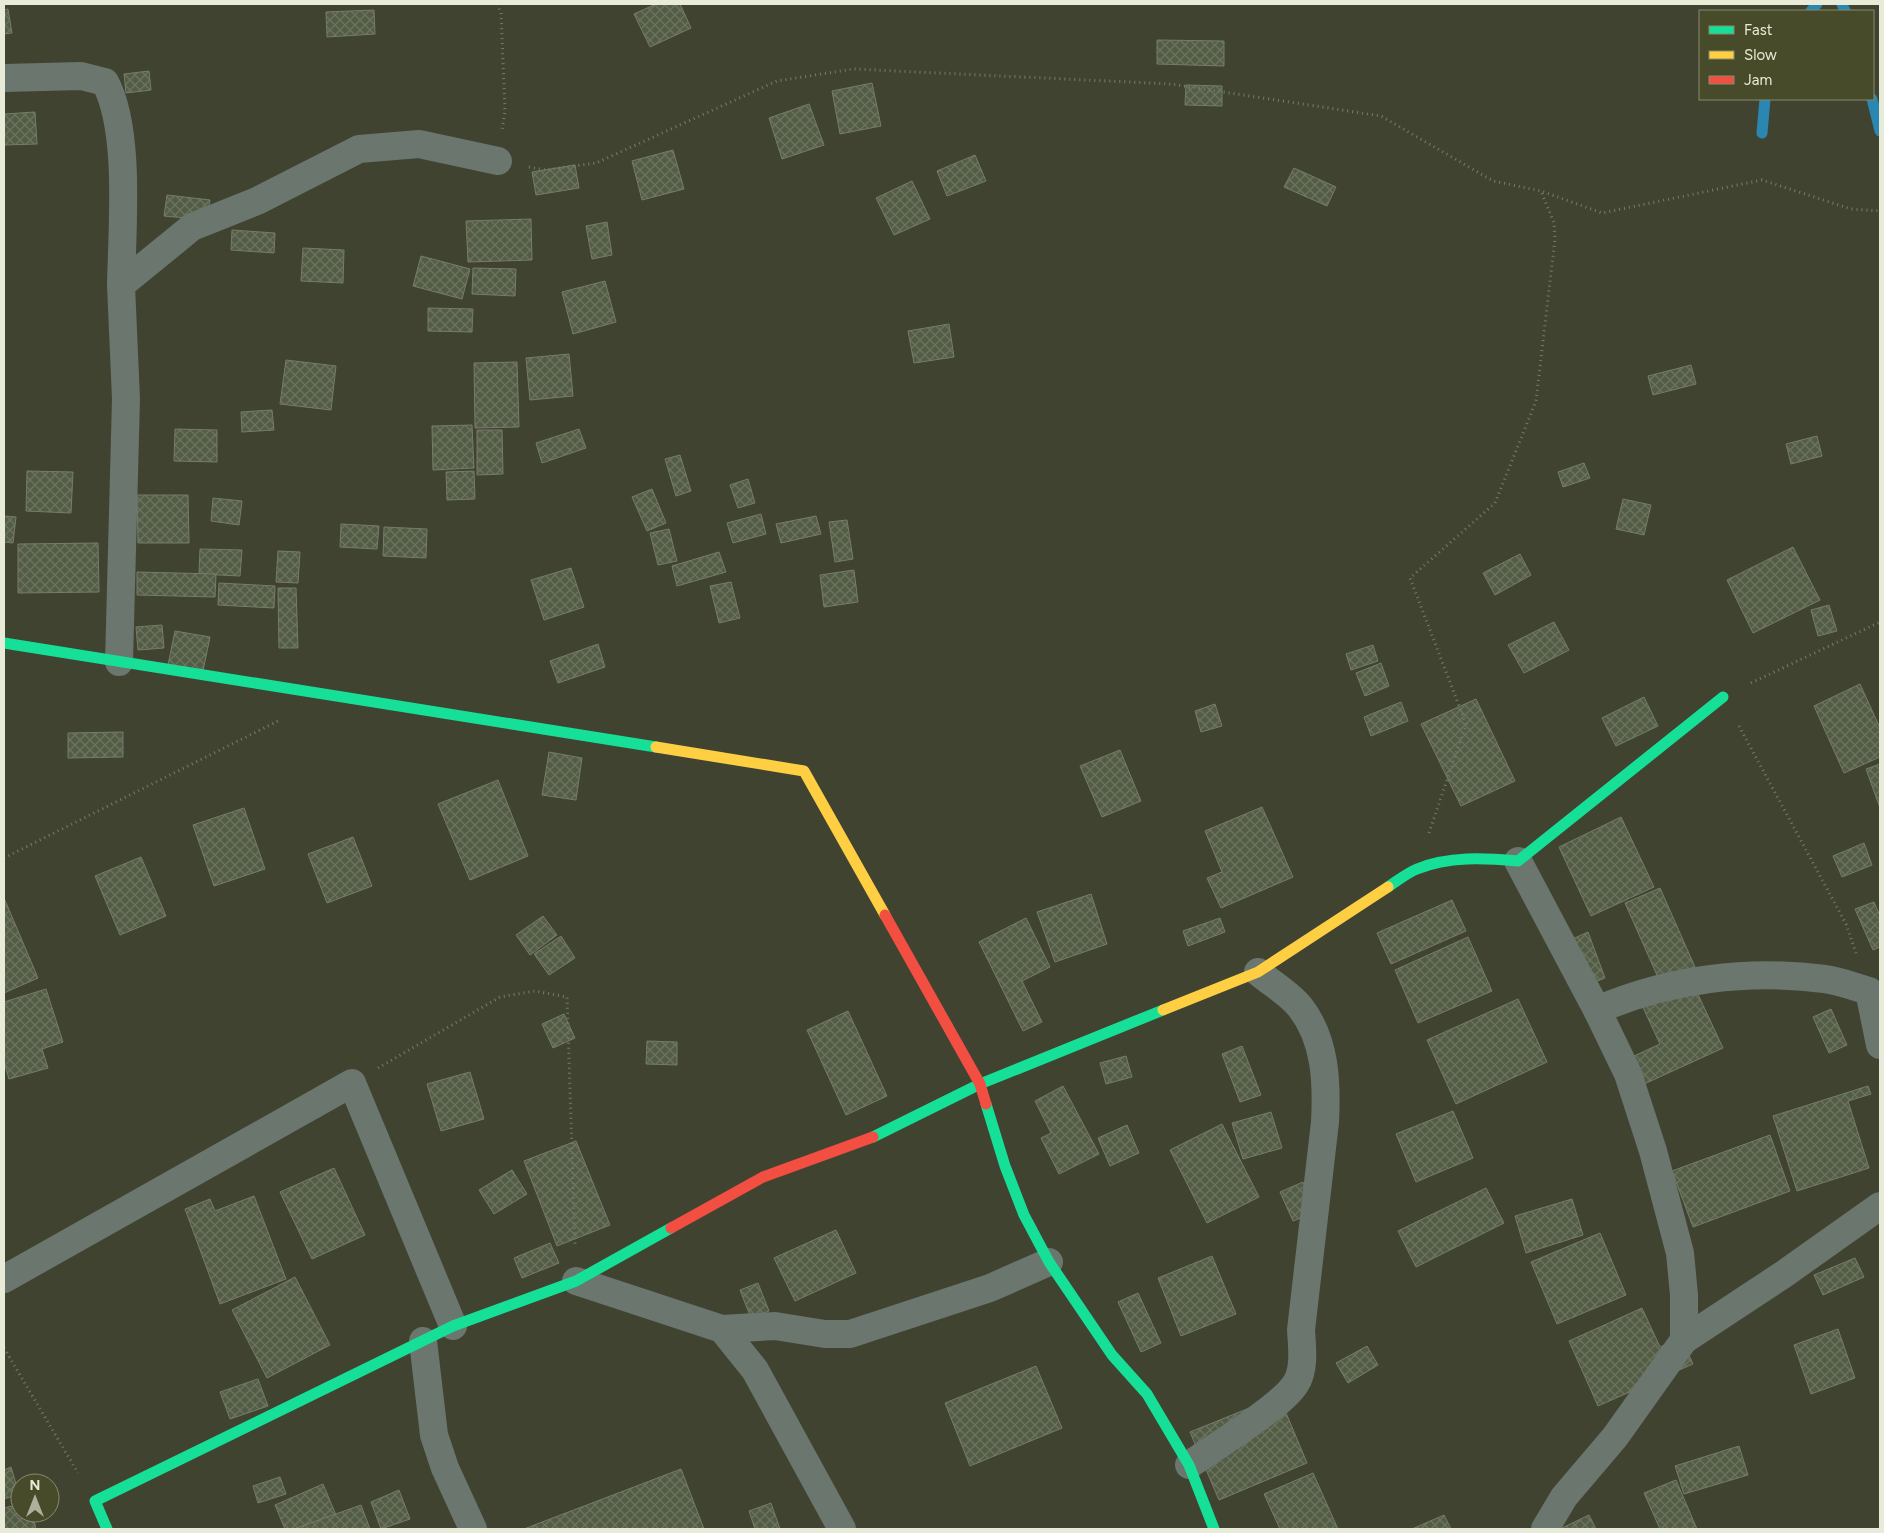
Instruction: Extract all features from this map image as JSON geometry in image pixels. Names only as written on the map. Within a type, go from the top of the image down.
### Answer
[{"type":"street","points":[[4,78],[81,76],[105,82],[113,97],[123,166],[121,285],[126,399],[119,662]]},
{"type":"street","points":[[121,285],[192,227],[257,201],[359,149],[419,144],[498,161]]},
{"type":"street","points":[[4,643],[804,771],[980,1084],[1005,1166],[1024,1215],[1049,1262],[1112,1354],[1148,1394],[1189,1465],[1214,1529]]},
{"type":"street","points":[[107,1529],[95,1501],[453,1326],[576,1281],[763,1177],[873,1137],[980,1084],[1258,972],[1416,869],[1446,860],[1470,857],[1518,861],[1723,697]]},
{"type":"street","points":[[1518,861],[1597,1010],[1628,1074],[1671,1216],[1680,1261],[1684,1295],[1684,1340]]},
{"type":"street","points":[[1189,1465],[1284,1398],[1297,1382],[1302,1358],[1301,1330],[1325,1122],[1327,1089],[1320,1044],[1300,1007],[1258,972]]},
{"type":"street","points":[[1597,1010],[1633,994],[1687,982],[1762,974],[1827,980],[1869,991],[1880,1045]]},
{"type":"street","points":[[4,1279],[352,1083],[453,1326]]},
{"type":"street","points":[[1545,1529],[1564,1497],[1615,1437],[1684,1340],[1784,1274],[1880,1206]]},
{"type":"street","points":[[576,1281],[722,1328],[775,1326],[825,1334],[850,1334],[990,1288],[1049,1262]]},
{"type":"street","points":[[722,1328],[755,1370],[842,1529]]},
{"type":"street","points":[[423,1341],[434,1435],[445,1468],[473,1529]]},
{"type":"path","points":[[497,4],[501,13],[505,111],[498,161],[544,170],[596,163],[777,81],[853,68],[1171,84],[1381,116],[1493,181],[1541,191],[1602,213],[1762,180],[1851,209],[1880,211]]},
{"type":"path","points":[[1416,869],[1466,724],[1410,578],[1494,503],[1536,401],[1555,239],[1554,223],[1541,191]]},
{"type":"path","points":[[1869,991],[1846,924],[1723,697],[1880,622]]},
{"type":"path","points":[[4,858],[287,717]]},
{"type":"path","points":[[352,1083],[500,997],[535,991],[567,997],[576,1281]]},
{"type":"path","points":[[4,1348],[95,1501]]},
{"type":"building","points":[[656,4],[680,4],[691,28],[650,47],[634,14]]},
{"type":"building","points":[[8,9],[12,33],[4,34],[4,10]]},
{"type":"building","points":[[374,10],[375,34],[327,37],[326,12]]},
{"type":"building","points":[[1157,40],[1224,41],[1224,66],[1157,64]]},
{"type":"building","points":[[149,71],[151,90],[126,93],[124,74]]},
{"type":"building","points":[[872,83],[881,126],[840,134],[832,91]]},
{"type":"building","points":[[1186,85],[1222,86],[1222,106],[1185,105]]},
{"type":"building","points":[[809,104],[824,145],[782,159],[769,118]]},
{"type":"building","points":[[35,112],[37,144],[4,145],[4,114]]},
{"type":"building","points":[[673,150],[684,189],[642,200],[632,161]]},
{"type":"building","points":[[975,155],[986,181],[947,196],[937,171]]},
{"type":"building","points":[[575,165],[579,188],[536,195],[532,172]]},
{"type":"building","points":[[1294,168],[1336,187],[1327,206],[1284,187]]},
{"type":"building","points":[[912,181],[930,219],[894,235],[876,198]]},
{"type":"building","points":[[167,195],[210,200],[207,220],[164,216]]},
{"type":"building","points":[[531,219],[532,260],[468,262],[466,221]]},
{"type":"building","points":[[607,222],[612,255],[592,259],[586,226]]},
{"type":"building","points":[[232,230],[275,233],[274,253],[231,250]]},
{"type":"building","points":[[303,248],[344,250],[343,283],[301,281]]},
{"type":"building","points":[[421,256],[470,269],[462,299],[413,286]]},
{"type":"building","points":[[473,268],[516,269],[515,296],[472,294]]},
{"type":"building","points":[[605,281],[616,322],[573,334],[562,292]]},
{"type":"building","points":[[428,308],[473,309],[472,332],[428,331]]},
{"type":"building","points":[[949,324],[954,357],[914,363],[908,331]]},
{"type":"building","points":[[569,354],[573,396],[530,400],[526,358]]},
{"type":"building","points":[[286,360],[336,366],[331,410],[280,404]]},
{"type":"building","points":[[517,362],[519,427],[475,428],[474,363]]},
{"type":"building","points":[[1691,365],[1696,384],[1653,395],[1648,376]]},
{"type":"building","points":[[272,410],[274,430],[242,432],[241,412]]},
{"type":"building","points":[[472,425],[474,468],[433,470],[432,426]]},
{"type":"building","points":[[175,429],[217,430],[217,462],[174,461]]},
{"type":"building","points":[[579,429],[586,448],[542,463],[536,443]]},
{"type":"building","points":[[477,430],[502,430],[503,474],[477,475]]},
{"type":"building","points":[[1817,436],[1822,456],[1791,464],[1786,444]]},
{"type":"building","points":[[680,455],[691,491],[676,496],[665,459]]},
{"type":"building","points":[[1584,463],[1590,478],[1563,487],[1558,472]]},
{"type":"building","points":[[27,471],[73,472],[71,513],[26,511]]},
{"type":"building","points":[[474,471],[475,499],[447,500],[446,472]]},
{"type":"building","points":[[748,479],[755,503],[738,508],[730,485]]},
{"type":"building","points":[[652,489],[666,523],[647,531],[632,497]]},
{"type":"building","points":[[137,495],[188,495],[189,543],[138,543]]},
{"type":"building","points":[[213,498],[242,501],[239,525],[211,521]]},
{"type":"building","points":[[1623,499],[1651,505],[1644,535],[1616,529]]},
{"type":"building","points":[[761,514],[766,534],[733,543],[727,523]]},
{"type":"building","points":[[4,516],[16,517],[13,543],[4,542]]},
{"type":"building","points":[[816,516],[821,534],[781,543],[776,524]]},
{"type":"building","points":[[847,520],[853,559],[835,562],[829,522]]},
{"type":"building","points":[[341,524],[379,526],[377,549],[340,547]]},
{"type":"building","points":[[384,527],[427,529],[426,558],[383,556]]},
{"type":"building","points":[[669,529],[677,561],[658,565],[650,533]]},
{"type":"building","points":[[98,543],[99,592],[18,593],[18,544]]},
{"type":"building","points":[[1793,547],[1820,600],[1753,633],[1727,580]]},
{"type":"building","points":[[200,549],[242,550],[240,576],[199,574]]},
{"type":"building","points":[[278,551],[300,552],[298,583],[276,582]]},
{"type":"building","points":[[719,552],[726,572],[677,586],[672,566]]},
{"type":"building","points":[[1520,554],[1531,575],[1495,595],[1483,573]]},
{"type":"building","points":[[571,568],[584,607],[544,620],[531,580]]},
{"type":"building","points":[[854,570],[858,602],[824,607],[820,575]]},
{"type":"building","points":[[137,572],[216,574],[215,597],[137,595]]},
{"type":"building","points":[[731,582],[740,618],[719,623],[710,586]]},
{"type":"building","points":[[219,583],[275,586],[274,608],[218,605]]},
{"type":"building","points":[[278,588],[296,588],[298,648],[279,648]]},
{"type":"building","points":[[1829,605],[1837,631],[1818,636],[1811,610]]},
{"type":"building","points":[[1554,622],[1569,650],[1524,673],[1508,645]]},
{"type":"building","points":[[162,625],[164,648],[138,650],[136,627]]},
{"type":"building","points":[[175,631],[210,637],[203,671],[168,665]]},
{"type":"building","points":[[598,644],[605,667],[558,683],[550,661]]},
{"type":"building","points":[[1373,645],[1378,661],[1351,670],[1346,654]]},
{"type":"building","points":[[1381,663],[1389,686],[1365,696],[1356,673]]},
{"type":"building","points":[[1860,684],[1880,728],[1880,757],[1844,773],[1814,706]]},
{"type":"building","points":[[1644,697],[1658,726],[1616,746],[1602,718]]},
{"type":"building","points":[[1476,699],[1515,781],[1461,806],[1421,724]]},
{"type":"building","points":[[1401,702],[1408,721],[1371,736],[1364,717]]},
{"type":"building","points":[[1215,704],[1222,726],[1201,732],[1195,711]]},
{"type":"building","points":[[123,732],[123,757],[68,758],[68,733]]},
{"type":"building","points":[[1120,750],[1141,801],[1102,817],[1080,766]]},
{"type":"building","points":[[549,752],[582,758],[576,800],[542,795]]},
{"type":"building","points":[[1880,764],[1880,808],[1866,769]]},
{"type":"building","points":[[498,780],[528,856],[470,880],[438,804]]},
{"type":"building","points":[[1262,807],[1293,877],[1221,908],[1207,878],[1222,872],[1205,831]]},
{"type":"building","points":[[244,808],[265,869],[214,886],[193,825]]},
{"type":"building","points":[[1621,817],[1654,887],[1591,916],[1559,847]]},
{"type":"building","points":[[353,837],[372,886],[327,903],[308,854]]},
{"type":"building","points":[[1864,843],[1872,865],[1842,877],[1833,856]]},
{"type":"building","points":[[141,857],[166,916],[120,935],[95,876]]},
{"type":"building","points":[[1660,888],[1695,967],[1660,982],[1625,903]]},
{"type":"building","points":[[1091,894],[1107,944],[1055,962],[1037,912]]},
{"type":"building","points":[[4,898],[38,978],[4,993]]},
{"type":"building","points":[[1452,900],[1466,931],[1391,964],[1377,933]]},
{"type":"building","points":[[1874,902],[1880,916],[1880,947],[1873,950],[1855,909]]},
{"type":"building","points":[[543,916],[557,935],[530,955],[516,935]]},
{"type":"building","points":[[1026,918],[1050,967],[1022,981],[1042,1022],[1023,1031],[979,942]]},
{"type":"building","points":[[1220,918],[1225,932],[1188,946],[1183,931]]},
{"type":"building","points":[[1588,932],[1605,978],[1585,986],[1568,941]]},
{"type":"building","points":[[561,936],[575,958],[549,975],[534,954]]},
{"type":"building","points":[[1468,937],[1492,991],[1418,1023],[1395,970]]},
{"type":"building","points":[[1689,975],[1723,1048],[1631,1090],[1619,1063],[1660,1044],[1639,999]]},
{"type":"building","points":[[46,989],[63,1042],[42,1049],[48,1068],[9,1079],[4,1062],[4,1002]]},
{"type":"building","points":[[1518,999],[1547,1062],[1456,1104],[1427,1040]]},
{"type":"building","points":[[1831,1009],[1847,1045],[1829,1053],[1813,1017]]},
{"type":"building","points":[[848,1011],[887,1096],[846,1115],[807,1030]]},
{"type":"building","points":[[564,1014],[575,1038],[553,1048],[542,1024]]},
{"type":"building","points":[[647,1041],[677,1042],[677,1065],[646,1064]]},
{"type":"building","points":[[1242,1046],[1261,1095],[1240,1102],[1222,1054]]},
{"type":"building","points":[[1126,1056],[1132,1077],[1106,1084],[1100,1063]]},
{"type":"building","points":[[470,1072],[484,1119],[441,1131],[427,1084]]},
{"type":"building","points":[[1063,1086],[1099,1154],[1059,1174],[1041,1138],[1051,1133],[1035,1101]]},
{"type":"building","points":[[1868,1086],[1871,1094],[1848,1101],[1869,1168],[1797,1191],[1773,1116]]},
{"type":"building","points":[[1453,1111],[1473,1158],[1416,1182],[1396,1134]]},
{"type":"building","points":[[1271,1112],[1282,1148],[1243,1159],[1232,1123]]},
{"type":"building","points":[[1222,1124],[1259,1197],[1207,1223],[1170,1150]]},
{"type":"building","points":[[1127,1125],[1139,1153],[1110,1166],[1098,1138]]},
{"type":"building","points":[[1770,1135],[1790,1191],[1693,1227],[1672,1171]]},
{"type":"building","points":[[576,1141],[610,1225],[557,1246],[524,1161]]},
{"type":"building","points":[[334,1168],[365,1235],[312,1259],[280,1192]]},
{"type":"building","points":[[512,1170],[527,1194],[494,1214],[479,1190]]},
{"type":"building","points":[[1303,1182],[1316,1212],[1293,1221],[1280,1192]]},
{"type":"building","points":[[1486,1188],[1504,1223],[1416,1267],[1398,1231]]},
{"type":"building","points":[[254,1196],[286,1279],[220,1304],[185,1209],[210,1199],[215,1211]]},
{"type":"building","points":[[1572,1199],[1583,1235],[1526,1253],[1515,1216]]},
{"type":"building","points":[[836,1230],[856,1273],[795,1301],[774,1258]]},
{"type":"building","points":[[1600,1233],[1626,1295],[1557,1324],[1531,1262]]},
{"type":"building","points":[[550,1243],[559,1263],[522,1278],[514,1258]]},
{"type":"building","points":[[1212,1256],[1236,1314],[1181,1336],[1158,1278]]},
{"type":"building","points":[[1855,1258],[1864,1277],[1823,1295],[1814,1275]]},
{"type":"building","points":[[295,1277],[330,1345],[267,1378],[232,1310]]},
{"type":"building","points":[[758,1283],[769,1311],[751,1318],[740,1290]]},
{"type":"building","points":[[1138,1293],[1161,1343],[1141,1352],[1118,1302]]},
{"type":"building","points":[[1642,1308],[1660,1347],[1681,1337],[1693,1364],[1598,1406],[1569,1341]]},
{"type":"building","points":[[1838,1329],[1855,1378],[1811,1394],[1794,1345]]},
{"type":"building","points":[[1367,1346],[1378,1365],[1348,1383],[1336,1363]]},
{"type":"building","points":[[1036,1366],[1062,1428],[970,1466],[945,1403]]},
{"type":"building","points":[[258,1379],[268,1406],[230,1419],[220,1392]]},
{"type":"building","points":[[1279,1396],[1307,1463],[1219,1500],[1190,1432]]},
{"type":"building","points":[[1739,1446],[1748,1475],[1684,1494],[1675,1466]]},
{"type":"building","points":[[11,1467],[13,1473],[10,1473],[10,1497],[4,1499],[4,1470]]},
{"type":"building","points":[[681,1469],[704,1529],[524,1529]]},
{"type":"building","points":[[1313,1473],[1338,1529],[1280,1529],[1264,1494]]},
{"type":"building","points":[[280,1477],[286,1494],[258,1503],[253,1486]]},
{"type":"building","points":[[1676,1480],[1697,1529],[1660,1529],[1644,1493]]},
{"type":"building","points":[[323,1484],[336,1515],[301,1529],[285,1529],[275,1505]]},
{"type":"building","points":[[399,1490],[410,1519],[381,1529],[371,1502]]},
{"type":"building","points":[[771,1503],[780,1529],[755,1529],[749,1511]]},
{"type":"building","points":[[361,1505],[370,1529],[294,1529]]},
{"type":"building","points":[[10,1506],[10,1523],[34,1523],[36,1529],[4,1529],[4,1508]]},
{"type":"building","points":[[1444,1515],[1451,1529],[1412,1529]]},
{"type":"building","points":[[1589,1515],[1596,1529],[1560,1529]]},
{"type":"waterway","points":[[1812,10],[1817,4]]},
{"type":"waterway","points":[[1842,4],[1845,10]]},
{"type":"waterway","points":[[1762,133],[1765,100]]},
{"type":"waterway","points":[[1872,100],[1880,131]]},
{"type":"traffic: fast","points":[[4,643],[656,747]]},
{"type":"traffic: fast","points":[[1388,887],[1413,871],[1441,862],[1467,859],[1518,861],[1723,697]]},
{"type":"traffic: fast","points":[[873,1137],[980,1084],[1163,1010]]},
{"type":"traffic: fast","points":[[986,1104],[1005,1166],[1024,1215],[1049,1262],[1112,1355],[1147,1394],[1189,1465],[1214,1529]]},
{"type":"traffic: fast","points":[[107,1529],[95,1501],[453,1326],[576,1281],[671,1228]]},
{"type":"traffic: slow","points":[[656,747],[804,771],[885,915]]},
{"type":"traffic: slow","points":[[1163,1010],[1258,972],[1388,887]]},
{"type":"traffic: jam","points":[[885,915],[980,1084],[986,1104]]},
{"type":"traffic: jam","points":[[671,1228],[763,1177],[873,1137]]}]
